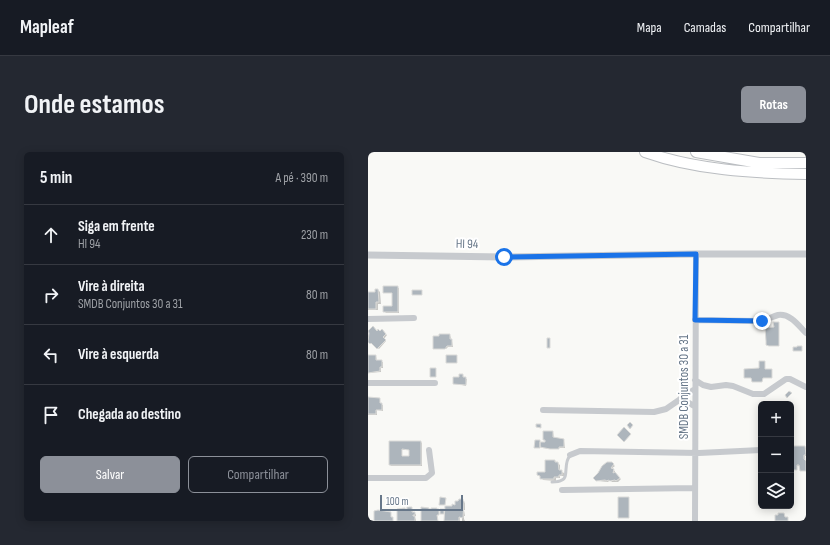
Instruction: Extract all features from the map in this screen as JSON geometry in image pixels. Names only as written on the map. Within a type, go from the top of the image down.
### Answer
[{"type":"highway","points":[[645,152],[666,159],[716,168],[766,173],[806,174]]},
{"type":"highway","points":[[696,152],[759,163],[806,163]]},
{"type":"street","name":"SMDB Conjuntos 30 a 31","points":[[695,521],[694,406],[696,254]]},
{"type":"street","name":"HI 94","points":[[368,255],[504,257],[806,254]]},
{"type":"street","points":[[695,320],[762,321],[779,315],[785,315],[806,333]]},
{"type":"street","points":[[368,319],[414,318]]},
{"type":"street","points":[[695,380],[703,385],[711,387],[726,385],[733,386],[753,394],[764,394],[786,379],[806,387]]},
{"type":"street","points":[[368,383],[435,383]]},
{"type":"street","points":[[543,410],[654,412],[666,409],[695,389]]},
{"type":"street","points":[[681,398],[694,406]]},
{"type":"street","points":[[368,478],[426,478],[432,473],[429,450]]},
{"type":"street","points":[[570,455],[580,451],[694,453],[758,450]]},
{"type":"street","points":[[562,490],[694,488]]},
{"type":"lane","points":[[552,482],[566,478],[566,463],[570,455]]},
{"type":"building","points":[[383,286],[398,286],[398,312],[383,312],[383,306],[392,306],[392,293],[383,293]]},
{"type":"building","points":[[375,289],[378,289],[379,302],[376,302],[376,309],[368,309],[368,292],[375,292]]},
{"type":"building","points":[[412,290],[422,290],[422,295],[412,295]]},
{"type":"building","points":[[773,322],[779,322],[779,346],[766,345],[765,328],[774,327]]},
{"type":"building","points":[[373,326],[377,331],[378,329],[380,331],[382,329],[386,334],[383,337],[386,340],[377,349],[368,342],[368,331]]},
{"type":"building","points":[[439,334],[450,334],[452,346],[447,346],[445,349],[433,349],[433,336],[439,336]]},
{"type":"building","points":[[547,338],[550,338],[550,348],[547,348]]},
{"type":"building","points":[[802,346],[802,351],[793,351],[793,347]]},
{"type":"building","points":[[368,355],[376,355],[376,360],[382,360],[382,367],[380,367],[380,371],[368,373]]},
{"type":"building","points":[[446,355],[457,355],[457,363],[446,363]]},
{"type":"building","points":[[759,361],[765,361],[765,369],[772,369],[772,378],[763,378],[762,382],[752,382],[751,378],[744,378],[744,369],[759,368]]},
{"type":"building","points":[[430,368],[436,368],[436,377],[430,377]]},
{"type":"building","points":[[459,374],[463,374],[463,377],[466,377],[466,385],[453,384],[453,377],[459,377]]},
{"type":"building","points":[[789,391],[792,393],[787,398],[785,395]]},
{"type":"building","points":[[368,397],[380,398],[382,410],[376,410],[376,414],[368,414]]},
{"type":"building","points":[[630,422],[633,425],[630,429],[627,425]]},
{"type":"building","points":[[536,424],[541,424],[541,428],[536,427]]},
{"type":"building","points":[[624,427],[631,434],[624,442],[617,435]]},
{"type":"building","points":[[543,431],[553,431],[553,437],[564,439],[564,447],[559,447],[559,449],[550,449],[540,447],[540,442],[545,442],[545,440],[543,440]]},
{"type":"building","points":[[535,440],[540,440],[540,448],[534,448]]},
{"type":"building","points":[[389,441],[421,441],[421,465],[389,465]],"holes":[[[402,449],[409,450],[409,456],[402,456]]]},
{"type":"building","points":[[794,446],[805,446],[806,455],[804,455],[804,459],[806,461],[806,471],[800,471],[799,465],[797,465],[797,470],[794,470]]},
{"type":"building","points":[[545,460],[555,460],[555,462],[558,462],[559,470],[562,470],[562,475],[559,475],[559,477],[554,477],[554,479],[540,479],[537,472],[545,472]]},
{"type":"building","points":[[607,462],[612,462],[614,464],[611,468],[614,469],[613,473],[615,472],[620,478],[616,481],[596,481],[593,478]]},
{"type":"building","points":[[440,497],[446,498],[445,505],[439,505]]},
{"type":"building","points":[[618,497],[629,497],[629,518],[618,518]]},
{"type":"building","points":[[459,499],[463,499],[464,501],[463,518],[459,517],[459,521],[444,521],[445,506],[452,506],[452,504],[455,505],[455,501],[458,501]]},
{"type":"building","points":[[407,507],[412,507],[412,512],[415,512],[415,515],[413,516],[415,516],[415,521],[397,521],[397,509],[407,509]]},
{"type":"building","points":[[421,507],[439,509],[439,515],[437,515],[438,521],[421,521]]},
{"type":"building","points":[[440,509],[444,509],[444,514],[440,514]]},
{"type":"building","points":[[378,510],[391,512],[393,521],[374,521],[374,511]]},
{"type":"building","points":[[778,513],[784,513],[785,517],[788,517],[788,521],[775,521],[775,515],[778,515]]},
{"type":"route","points":[[504,257],[696,254],[695,320],[762,321]]}]
